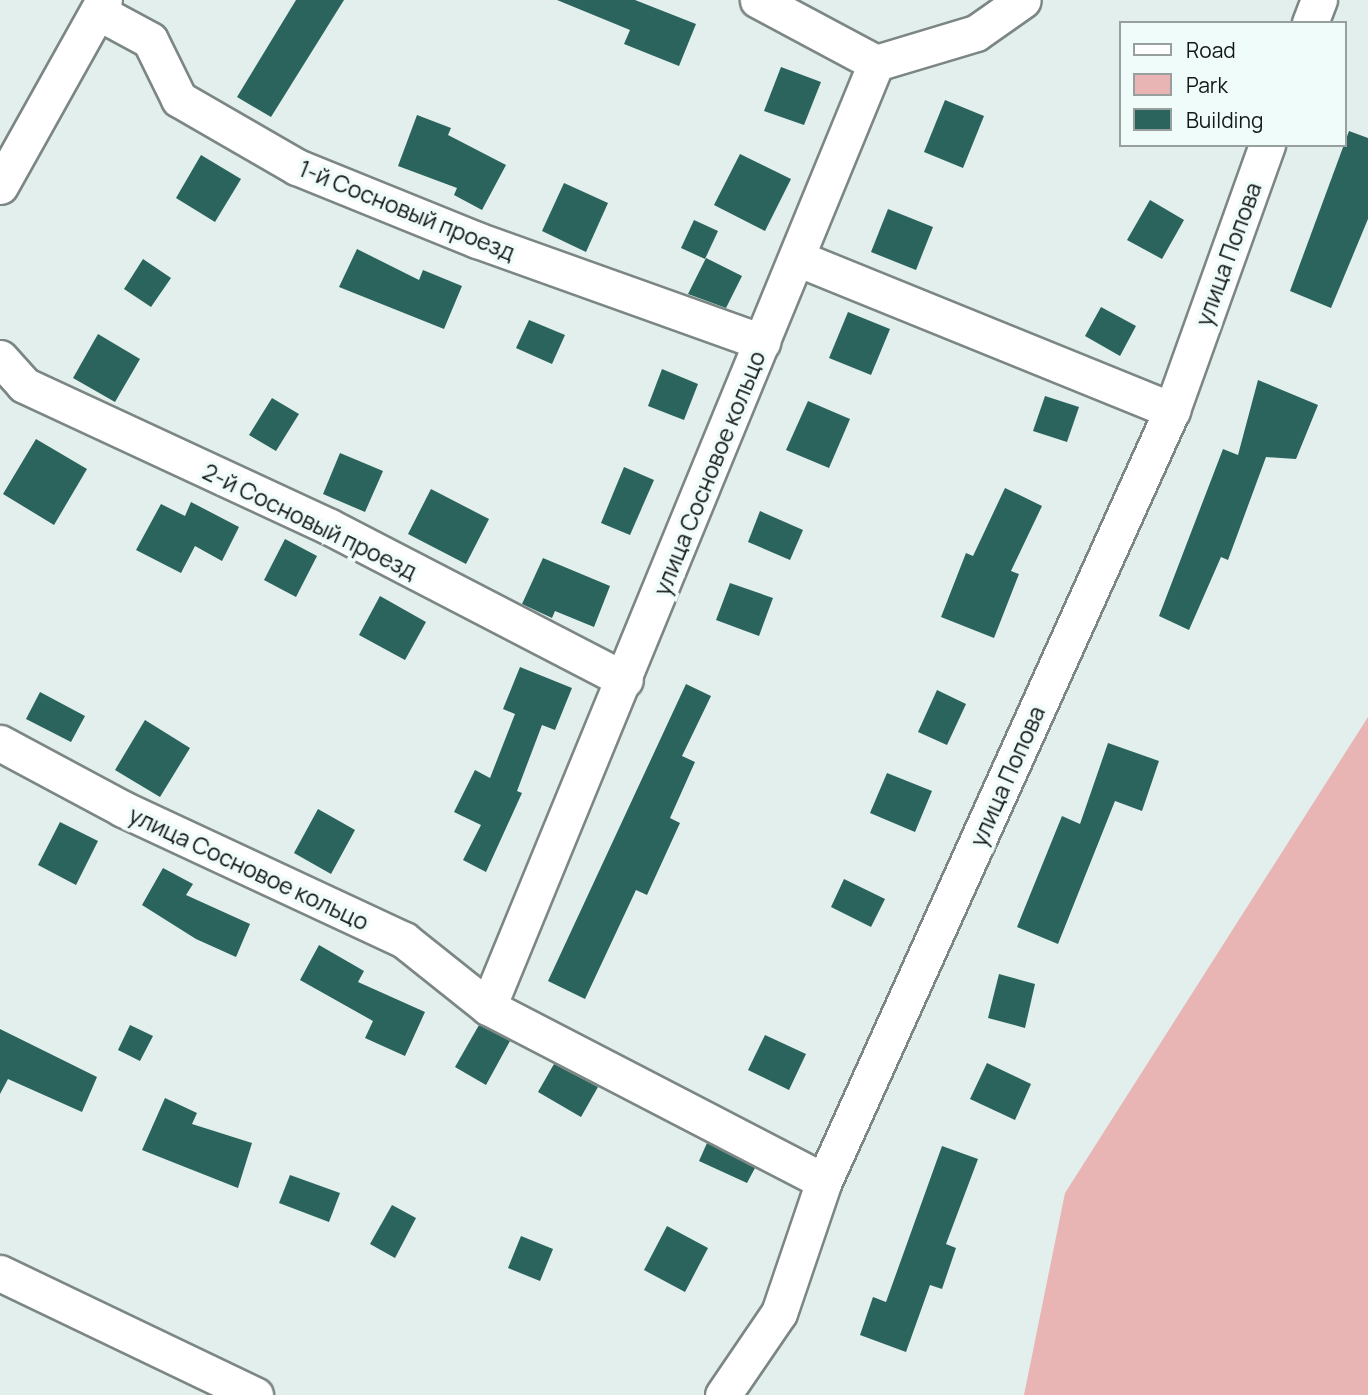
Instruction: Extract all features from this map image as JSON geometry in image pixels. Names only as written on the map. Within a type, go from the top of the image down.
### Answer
[{"type":"street","points":[[758,0],[876,63],[976,33],[1023,0]]},
{"type":"street","points":[[1311,21],[1319,0]]},
{"type":"street","points":[[0,186],[101,6]]},
{"type":"street","name":"1-й Сосновый проезд","points":[[101,6],[150,40],[179,99],[297,167],[477,240],[762,342]]},
{"type":"street","name":"улица Сосновое кольцо","points":[[488,1007],[625,680],[876,63]]},
{"type":"street","name":"улица Попова","points":[[723,1395],[779,1313],[824,1181],[1172,410],[1266,147]]},
{"type":"street","points":[[796,258],[1172,410]]},
{"type":"street","name":"2-й Сосновый проезд","points":[[0,358],[24,384],[330,527],[625,680]]},
{"type":"street","name":"улица Сосновое кольцо","points":[[0,743],[123,809],[404,940],[488,1007],[824,1181]]},
{"type":"street","points":[[0,1273],[255,1395]]},
{"type":"green space","points":[[1368,717],[1368,1395],[1024,1395],[1065,1193]]},
{"type":"building","points":[[296,0],[344,0],[271,117],[237,97]]},
{"type":"building","points":[[557,0],[635,0],[696,24],[679,66],[624,44],[630,30]]},
{"type":"building","points":[[781,67],[821,82],[804,125],[764,111]]},
{"type":"building","points":[[945,100],[984,116],[963,168],[924,152]]},
{"type":"building","points":[[417,115],[451,128],[448,135],[506,165],[482,210],[454,195],[457,188],[398,166]]},
{"type":"building","points":[[1349,131],[1368,138],[1368,219],[1331,308],[1290,291],[1343,147],[1347,147]]},
{"type":"building","points":[[740,154],[791,179],[765,231],[714,205]]},
{"type":"building","points":[[201,155],[241,179],[215,222],[176,198]]},
{"type":"building","points":[[564,183],[608,203],[586,252],[542,231]]},
{"type":"building","points":[[1150,200],[1184,220],[1162,259],[1127,240]]},
{"type":"building","points":[[888,209],[933,227],[916,270],[871,252]]},
{"type":"building","points":[[694,220],[718,231],[705,259],[681,248]]},
{"type":"building","points":[[357,249],[419,280],[423,270],[462,286],[444,329],[339,287]]},
{"type":"building","points":[[706,258],[742,276],[726,308],[688,294]]},
{"type":"building","points":[[143,259],[171,278],[151,307],[124,289]]},
{"type":"building","points":[[1101,307],[1136,326],[1120,356],[1085,336]]},
{"type":"building","points":[[848,312],[890,329],[871,375],[829,358]]},
{"type":"building","points":[[529,320],[565,335],[552,364],[516,348]]},
{"type":"building","points":[[98,334],[140,359],[115,402],[73,378]]},
{"type":"building","points":[[662,369],[698,384],[684,420],[648,406]]},
{"type":"building","points":[[1258,380],[1318,405],[1296,459],[1266,457],[1228,560],[1221,557],[1189,630],[1159,616],[1223,449],[1238,455]]},
{"type":"building","points":[[1045,396],[1079,407],[1067,442],[1033,431]]},
{"type":"building","points":[[272,398],[299,414],[276,451],[249,435]]},
{"type":"building","points":[[808,401],[850,419],[829,468],[786,450]]},
{"type":"building","points":[[36,439],[87,469],[54,525],[3,494]]},
{"type":"building","points":[[340,453],[383,471],[365,512],[323,494]]},
{"type":"building","points":[[624,467],[654,480],[630,535],[601,523]]},
{"type":"building","points":[[1005,488],[1042,506],[1011,571],[1019,574],[994,638],[941,617],[966,553],[973,556]]},
{"type":"building","points":[[431,489],[489,519],[466,564],[408,534]]},
{"type":"building","points":[[191,502],[239,527],[222,561],[195,546],[181,573],[136,550],[161,504],[185,516]]},
{"type":"building","points":[[760,511],[803,530],[790,560],[748,542]]},
{"type":"building","points":[[285,539],[317,556],[296,597],[264,580]]},
{"type":"building","points":[[543,558],[610,586],[594,627],[555,611],[552,618],[522,604]]},
{"type":"building","points":[[730,583],[773,598],[759,636],[716,620]]},
{"type":"building","points":[[380,596],[426,622],[405,660],[359,635]]},
{"type":"building","points":[[520,667],[572,688],[555,730],[542,725],[517,791],[522,793],[486,872],[463,860],[481,825],[454,812],[475,770],[490,778],[515,714],[503,709]]},
{"type":"building","points":[[686,684],[711,696],[682,756],[695,762],[670,818],[680,823],[647,895],[636,890],[585,999],[548,981]]},
{"type":"building","points":[[937,690],[966,704],[947,745],[918,732]]},
{"type":"building","points":[[40,692],[85,716],[71,742],[26,719]]},
{"type":"building","points":[[145,720],[190,748],[160,797],[115,770]]},
{"type":"building","points":[[1108,743],[1159,761],[1142,811],[1115,801],[1058,944],[1017,927],[1062,816],[1080,824]]},
{"type":"building","points":[[887,773],[932,791],[915,832],[870,813]]},
{"type":"building","points":[[318,809],[355,830],[331,874],[294,853]]},
{"type":"building","points":[[60,822],[98,841],[76,885],[38,865]]},
{"type":"building","points":[[163,868],[193,884],[186,895],[250,924],[236,957],[196,939],[142,905]]},
{"type":"building","points":[[844,879],[885,899],[871,927],[831,907]]},
{"type":"building","points":[[319,945],[364,971],[358,982],[425,1012],[405,1056],[365,1038],[373,1021],[300,980]]},
{"type":"building","points":[[999,974],[1035,984],[1025,1028],[988,1018]]},
{"type":"building","points":[[130,1025],[153,1036],[140,1061],[118,1050]]},
{"type":"building","points":[[479,1025],[510,1041],[486,1085],[455,1067]]},
{"type":"building","points":[[0,1029],[97,1077],[82,1112],[8,1079],[0,1094]]},
{"type":"building","points":[[765,1035],[806,1054],[789,1090],[748,1070]]},
{"type":"building","points":[[987,1063],[1031,1084],[1015,1120],[970,1099]]},
{"type":"building","points":[[554,1064],[598,1087],[581,1117],[538,1092]]},
{"type":"building","points":[[165,1098],[197,1113],[192,1124],[252,1143],[238,1188],[142,1150]]},
{"type":"building","points":[[707,1143],[755,1168],[747,1183],[699,1161]]},
{"type":"building","points":[[942,1146],[978,1159],[946,1244],[956,1248],[942,1289],[930,1285],[906,1352],[860,1335],[873,1297],[886,1302]]},
{"type":"building","points":[[290,1175],[340,1193],[329,1222],[279,1203]]},
{"type":"building","points":[[392,1205],[416,1218],[395,1258],[370,1244]]},
{"type":"building","points":[[667,1226],[708,1248],[685,1292],[644,1270]]},
{"type":"building","points":[[521,1236],[553,1249],[540,1281],[508,1268]]}]
